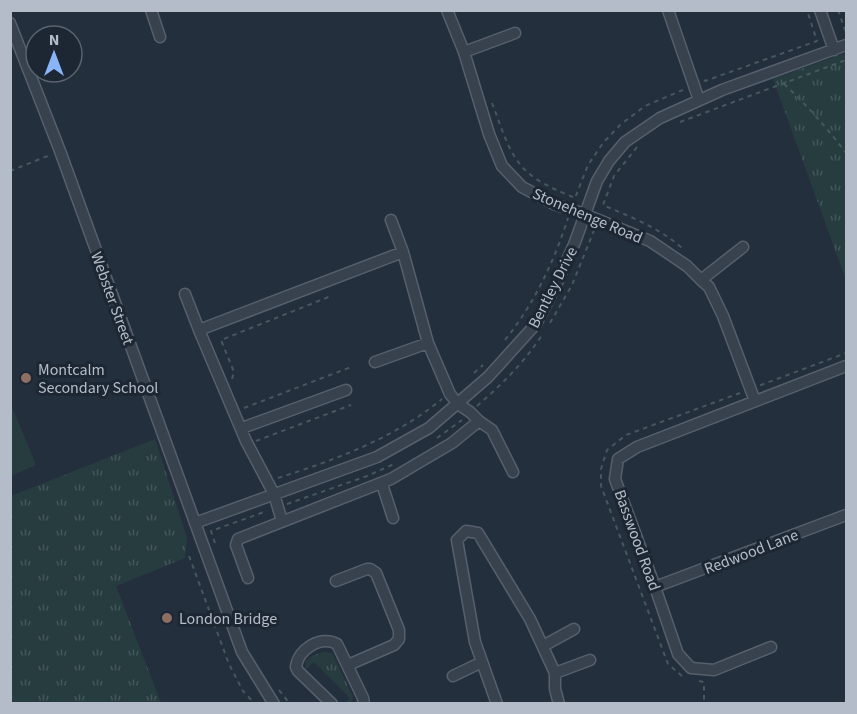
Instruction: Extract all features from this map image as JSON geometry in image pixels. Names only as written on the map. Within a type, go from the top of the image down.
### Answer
[{"type":"street","points":[[151,10],[160,37]]},
{"type":"street","name":"Stonehenge Road","points":[[447,10],[464,52],[489,134],[502,166],[522,187],[554,204],[650,242],[687,266],[709,287],[723,316],[755,401]]},
{"type":"street","points":[[668,10],[699,100]]},
{"type":"street","points":[[820,10],[834,50]]},
{"type":"street","name":"Webster Street","points":[[10,23],[60,151],[242,652],[274,704]]},
{"type":"street","points":[[464,52],[515,33]]},
{"type":"street","name":"Bentley Drive","points":[[195,523],[376,457],[429,428],[488,377],[536,324],[571,252],[597,181],[609,161],[625,142],[660,118],[699,100],[846,45]]},
{"type":"street","points":[[391,220],[403,252],[428,343],[450,394],[458,404],[492,430],[513,472]]},
{"type":"street","points":[[701,280],[743,247]]},
{"type":"street","points":[[199,330],[403,252]]},
{"type":"street","points":[[185,294],[246,441],[274,494],[282,521]]},
{"type":"street","points":[[375,362],[428,343]]},
{"type":"street","name":"Basswood Road","points":[[771,646],[714,670],[691,668],[678,654],[656,586],[615,479],[618,459],[637,447],[846,366]]},
{"type":"street","points":[[242,428],[346,390]]},
{"type":"street","points":[[248,578],[236,545],[238,539],[391,480],[452,443],[479,421]]},
{"type":"street","points":[[382,484],[393,518]]},
{"type":"street","name":"Redwood Lane","points":[[656,586],[846,514]]},
{"type":"street","points":[[497,703],[475,642],[457,540],[466,531],[478,533],[530,619],[555,673],[555,689],[559,704]]},
{"type":"street","points":[[336,581],[367,569],[374,571],[399,630],[399,639],[394,645],[348,665]]},
{"type":"street","points":[[543,646],[574,629]]},
{"type":"street","points":[[332,704],[296,667],[298,657],[308,647],[325,641],[337,644],[364,704]]},
{"type":"street","points":[[555,673],[590,660]]},
{"type":"street","points":[[453,676],[482,663]]},
{"type":"path","points":[[701,71],[705,81],[817,41],[807,10]]},
{"type":"path","points":[[838,10],[846,29]]},
{"type":"path","points":[[676,124],[846,60]]},
{"type":"path","points":[[783,84],[799,98],[846,153]]},
{"type":"path","points":[[491,99],[507,144],[520,165],[535,178],[575,198],[588,165],[603,143],[620,125],[645,106],[687,88]]},
{"type":"path","points":[[637,147],[614,176],[603,205],[670,237],[686,252]]},
{"type":"path","points":[[10,171],[60,151]]},
{"type":"path","points":[[503,343],[516,327],[542,282],[557,252],[571,210]]},
{"type":"path","points":[[231,380],[234,372],[221,340],[331,296]]},
{"type":"path","points":[[758,375],[761,385],[846,353]]},
{"type":"path","points":[[471,376],[484,364]]},
{"type":"path","points":[[238,406],[245,408],[351,366]]},
{"type":"path","points":[[684,678],[668,664],[601,486],[601,469],[608,450],[626,435],[750,389]]},
{"type":"path","points":[[278,478],[332,460],[406,425],[442,400],[439,390]]},
{"type":"path","points":[[253,442],[351,405]]},
{"type":"path","points":[[189,556],[229,664],[243,691],[255,704]]},
{"type":"path","points":[[694,680],[704,682],[704,704]]},
{"type":"green space","points":[[846,53],[846,280],[773,79]]},
{"type":"green space","points":[[11,404],[36,465],[10,476]]},
{"type":"green space","points":[[155,439],[187,538],[185,558],[116,586],[161,703],[11,703],[11,496]]},
{"type":"green space","points":[[323,652],[332,653],[353,697],[351,703],[345,703],[350,698],[314,662],[305,670],[306,661]]},
{"type":"place","name":"Montcalm Secondary School","points":[[26,378]]},
{"type":"place","name":"London Bridge","points":[[167,618]]}]
